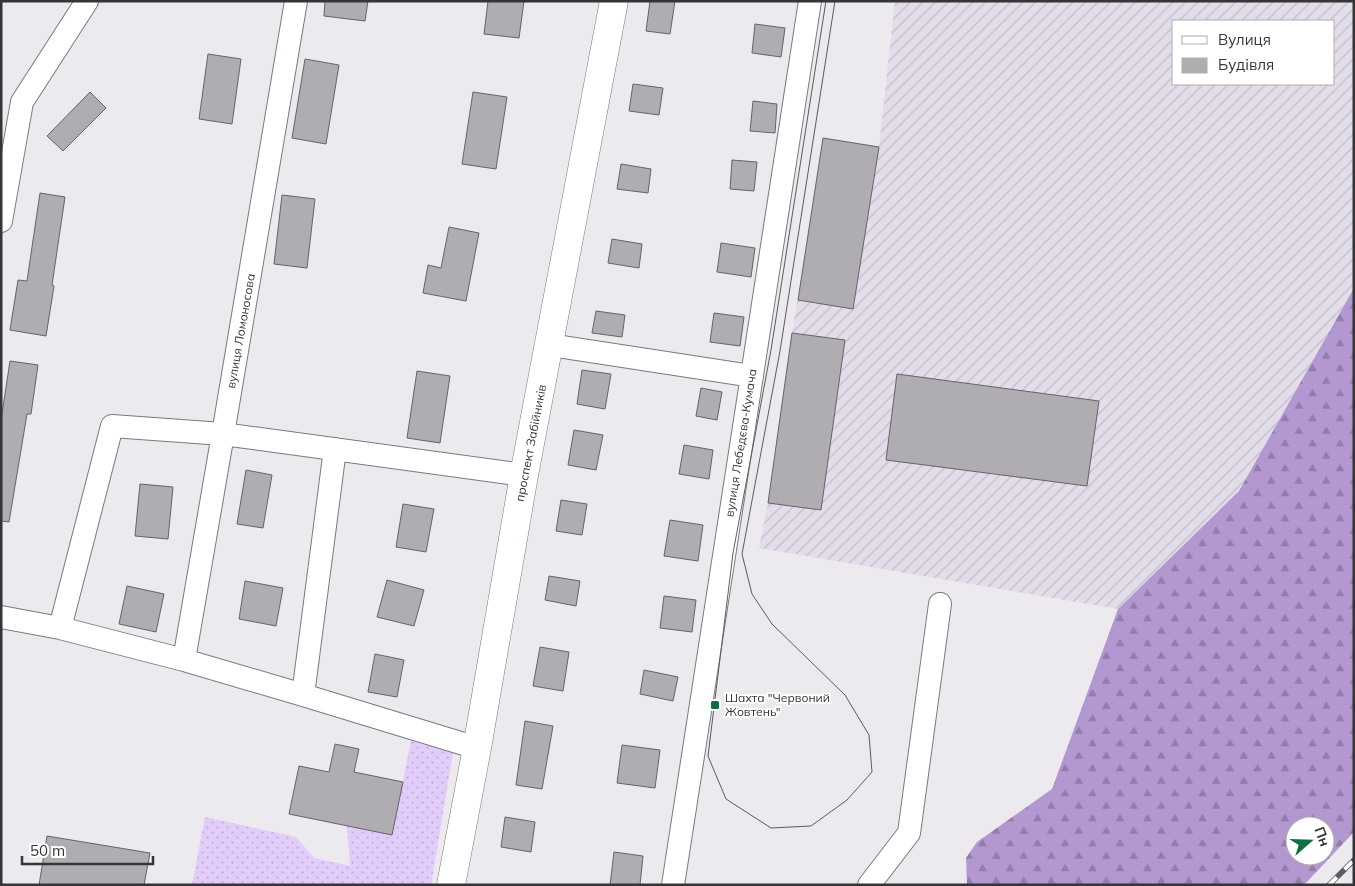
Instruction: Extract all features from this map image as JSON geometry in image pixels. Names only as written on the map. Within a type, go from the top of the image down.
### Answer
[{"type":"main road","name":"проспект Забійників","points":[[451,885],[477,748],[524,475],[614,1]]},
{"type":"street","points":[[1,221],[22,102],[87,1]]},
{"type":"street","name":"вулиця Ломоносова","points":[[184,660],[224,434],[296,1]]},
{"type":"street","name":"вулиця Лебедєва-Кумача","points":[[673,885],[810,1]]},
{"type":"street","points":[[550,345],[752,376]]},
{"type":"street","points":[[60,628],[112,426],[224,434],[524,475]]},
{"type":"street","points":[[303,695],[335,449]]},
{"type":"street","points":[[869,885],[909,834],[940,604]]},
{"type":"street","points":[[1,617],[60,628],[184,660],[477,748]]},
{"type":"shaded area","points":[[895,1],[1354,1],[1354,288],[1239,491],[1118,609],[759,548],[768,503],[792,333],[823,138],[879,147]]},
{"type":"shaded area","points":[[411,741],[453,753],[431,885],[192,885],[205,817],[296,837],[314,858],[350,866],[347,826],[392,835]]},
{"type":"green space","points":[[1354,288],[1354,832],[1335,852],[1335,816],[1285,816],[1285,866],[1322,866],[1304,885],[967,885],[966,858],[977,842],[1052,789],[1118,609],[1239,491]]},
{"type":"building","points":[[325,1],[368,1],[365,21],[324,16]]},
{"type":"building","points":[[488,1],[524,1],[519,38],[484,34]]},
{"type":"building","points":[[650,1],[675,1],[670,34],[646,31]]},
{"type":"building","points":[[755,24],[785,28],[781,57],[752,53]]},
{"type":"building","points":[[208,54],[241,59],[232,124],[199,119]]},
{"type":"building","points":[[305,59],[339,65],[326,144],[292,138]]},
{"type":"building","points":[[633,84],[663,88],[659,115],[629,111]]},
{"type":"building","points":[[90,92],[106,108],[63,151],[47,136]]},
{"type":"building","points":[[473,92],[507,97],[496,169],[462,164]]},
{"type":"building","points":[[753,101],[777,104],[775,133],[750,131]]},
{"type":"building","points":[[823,138],[879,147],[853,309],[798,300]]},
{"type":"building","points":[[732,160],[757,162],[754,191],[730,189]]},
{"type":"building","points":[[621,164],[651,169],[648,193],[617,189]]},
{"type":"building","points":[[40,193],[65,197],[46,336],[10,330],[18,280],[27,281]]},
{"type":"building","points":[[282,195],[315,199],[307,268],[274,264]]},
{"type":"building","points":[[449,227],[479,233],[466,301],[423,293],[428,265],[441,268]]},
{"type":"building","points":[[612,239],[642,244],[639,268],[608,263]]},
{"type":"building","points":[[721,243],[755,248],[751,277],[717,272]]},
{"type":"building","points":[[596,311],[625,315],[622,337],[592,333]]},
{"type":"building","points":[[714,313],[744,317],[740,346],[710,342]]},
{"type":"building","points":[[792,333],[845,340],[821,510],[768,503]]},
{"type":"building","points":[[10,361],[38,365],[31,414],[27,414],[9,522],[1,521],[1,420]]},
{"type":"building","points":[[582,370],[611,374],[605,409],[577,404]]},
{"type":"building","points":[[417,371],[450,376],[440,443],[407,438]]},
{"type":"building","points":[[897,374],[1099,401],[1087,486],[886,460]]},
{"type":"building","points":[[701,388],[722,392],[717,420],[696,416]]},
{"type":"building","points":[[574,430],[603,435],[596,470],[568,465]]},
{"type":"building","points":[[684,445],[713,450],[709,479],[679,474]]},
{"type":"building","points":[[246,470],[272,475],[263,528],[237,524]]},
{"type":"building","points":[[140,484],[173,487],[168,539],[135,536]]},
{"type":"building","points":[[561,500],[587,504],[582,535],[556,531]]},
{"type":"building","points":[[403,504],[434,509],[426,552],[396,547]]},
{"type":"building","points":[[670,520],[703,525],[698,561],[664,556]]},
{"type":"building","points":[[549,576],[580,581],[576,606],[545,600]]},
{"type":"building","points":[[387,580],[424,590],[414,626],[377,617]]},
{"type":"building","points":[[245,581],[283,588],[276,626],[239,619]]},
{"type":"building","points":[[127,586],[164,594],[156,632],[119,624]]},
{"type":"building","points":[[664,596],[696,600],[692,632],[660,628]]},
{"type":"building","points":[[540,647],[569,652],[563,691],[533,686]]},
{"type":"building","points":[[375,654],[404,660],[397,697],[368,692]]},
{"type":"building","points":[[644,670],[678,677],[673,701],[640,694]]},
{"type":"building","points":[[525,721],[553,726],[542,789],[516,785]]},
{"type":"building","points":[[335,744],[359,749],[354,772],[403,782],[392,835],[289,814],[299,766],[329,772]]},
{"type":"building","points":[[622,745],[660,750],[655,788],[617,783]]},
{"type":"building","points":[[505,817],[535,822],[531,852],[501,847]]},
{"type":"building","points":[[47,836],[150,853],[144,885],[39,885]]},
{"type":"building","points":[[614,852],[643,856],[640,885],[610,885]]},
{"type":"tram line","points":[[826,1],[771,350],[733,553],[708,756],[726,799],[771,828],[811,826],[847,800],[872,772],[869,735],[845,695],[772,624],[752,594],[742,554],[780,351],[835,1]]},
{"type":"railway","points":[[1329,885],[1354,860]]},
{"type":"place","name":"Шахта \"Червоний Жовтень\"","points":[[715,705]]}]
